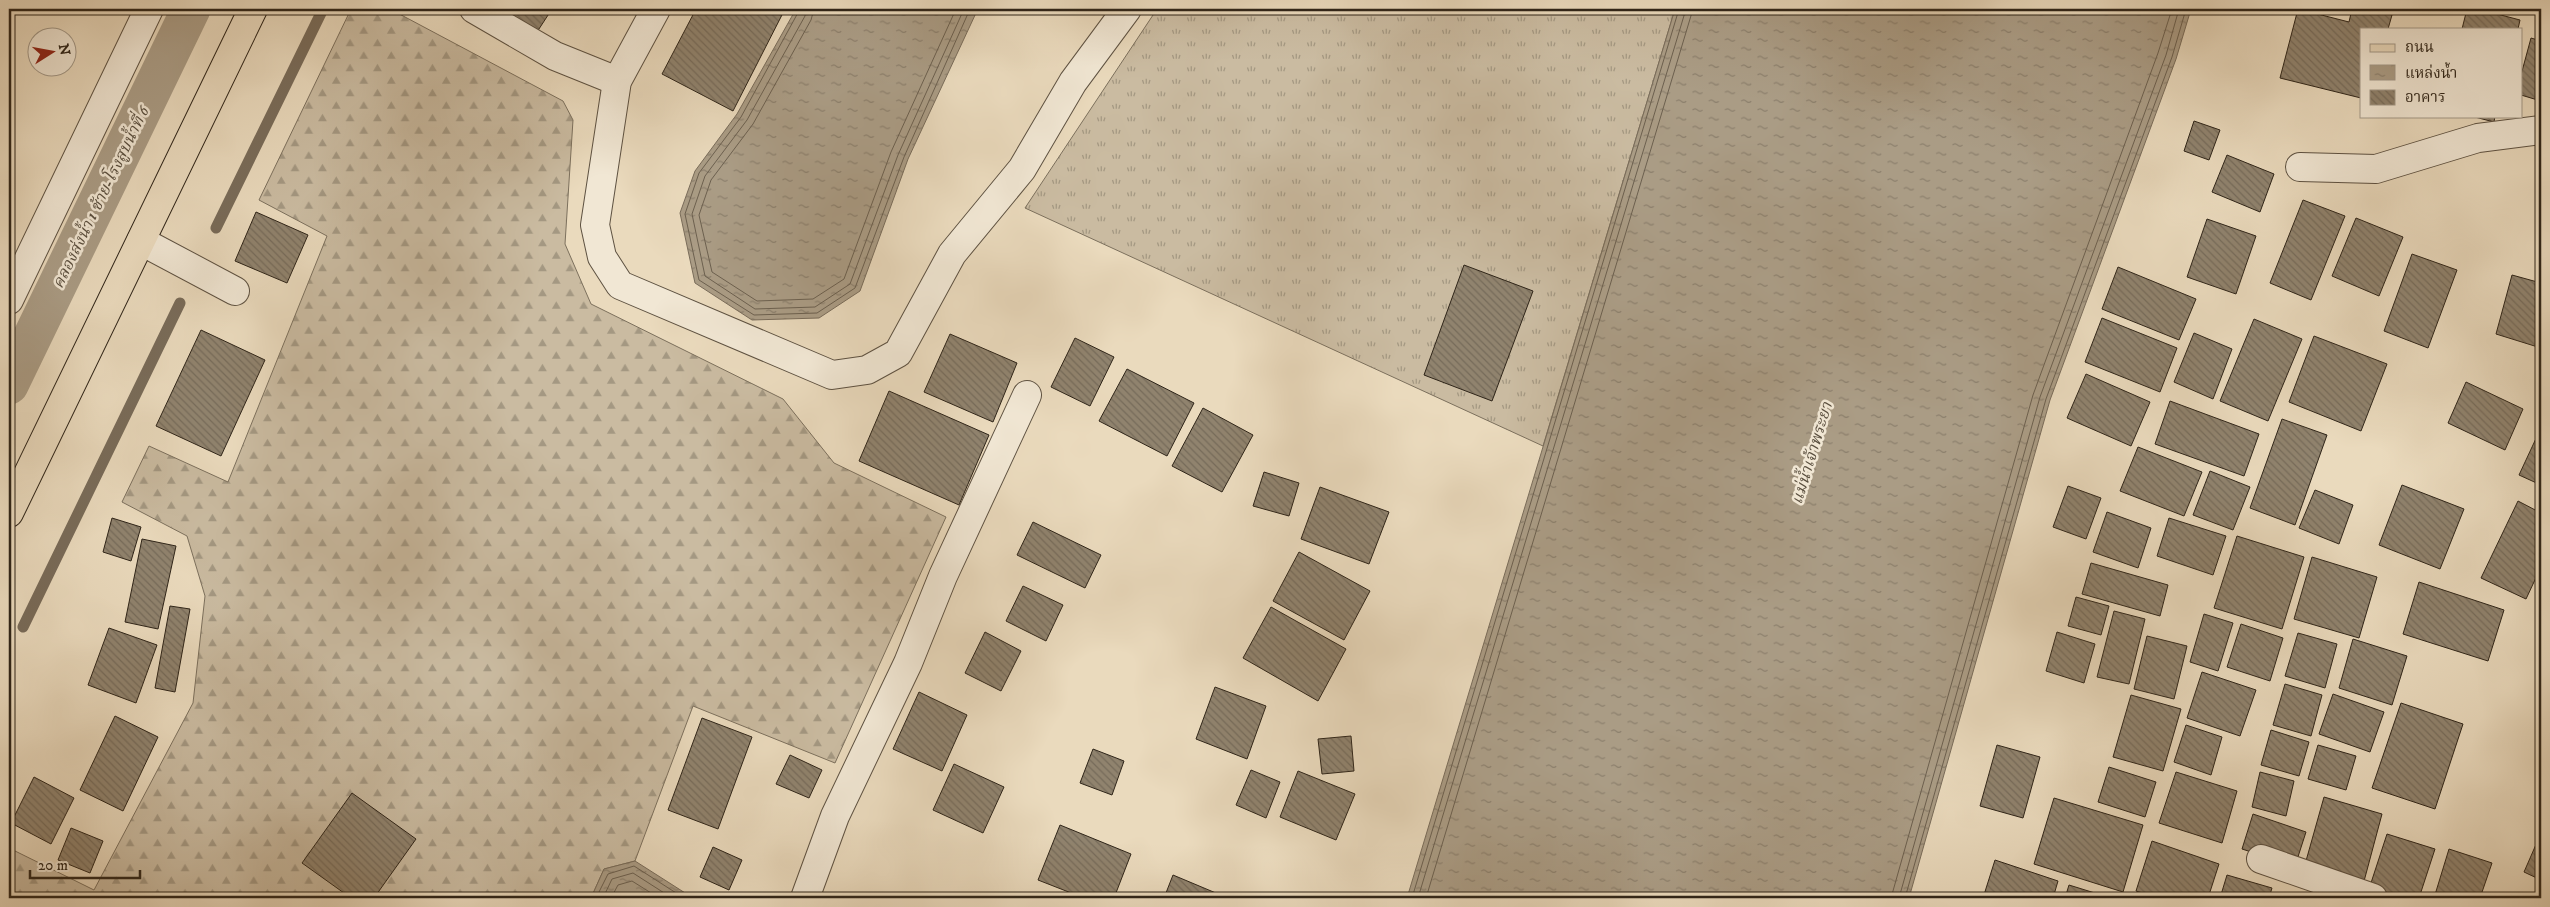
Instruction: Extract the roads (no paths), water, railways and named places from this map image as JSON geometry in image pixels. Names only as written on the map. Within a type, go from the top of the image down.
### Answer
[{"type":"main road","points":[[9,513],[253,9]]},
{"type":"street","points":[[9,300],[149,9]]},
{"type":"street","points":[[474,9],[555,56],[617,81]]},
{"type":"street","points":[[656,9],[617,81],[595,225],[602,257],[620,285],[832,375],[866,370],[898,353],[952,254],[1022,169],[1073,82],[1127,9]]},
{"type":"street","points":[[2300,167],[2376,169],[2478,138],[2541,130]]},
{"type":"street","points":[[140,241],[235,291]]},
{"type":"street","points":[[805,898],[835,816],[908,663],[943,576],[1027,395]]},
{"type":"street","points":[[2261,859],[2374,898]]},
{"type":"water","points":[[796,9],[975,9],[976,13],[908,159],[860,291],[819,318],[752,320],[695,283],[680,213],[695,171],[737,114]]},
{"type":"water","name":"แม่น้ำเจ้าพระยา","points":[[1675,9],[2191,9],[2176,59],[2050,400],[1909,898],[1407,898]]},
{"type":"water","points":[[635,861],[693,898],[591,898],[604,869]]},
{"type":"waterway","name":"คลองส่งน้ำ 1 ซ้าย-โรงสูบน้ำที่ 6","points":[[9,385],[191,9]]},
{"type":"waterway","points":[[216,228],[323,9]]},
{"type":"waterway","points":[[23,627],[180,303]]}]
